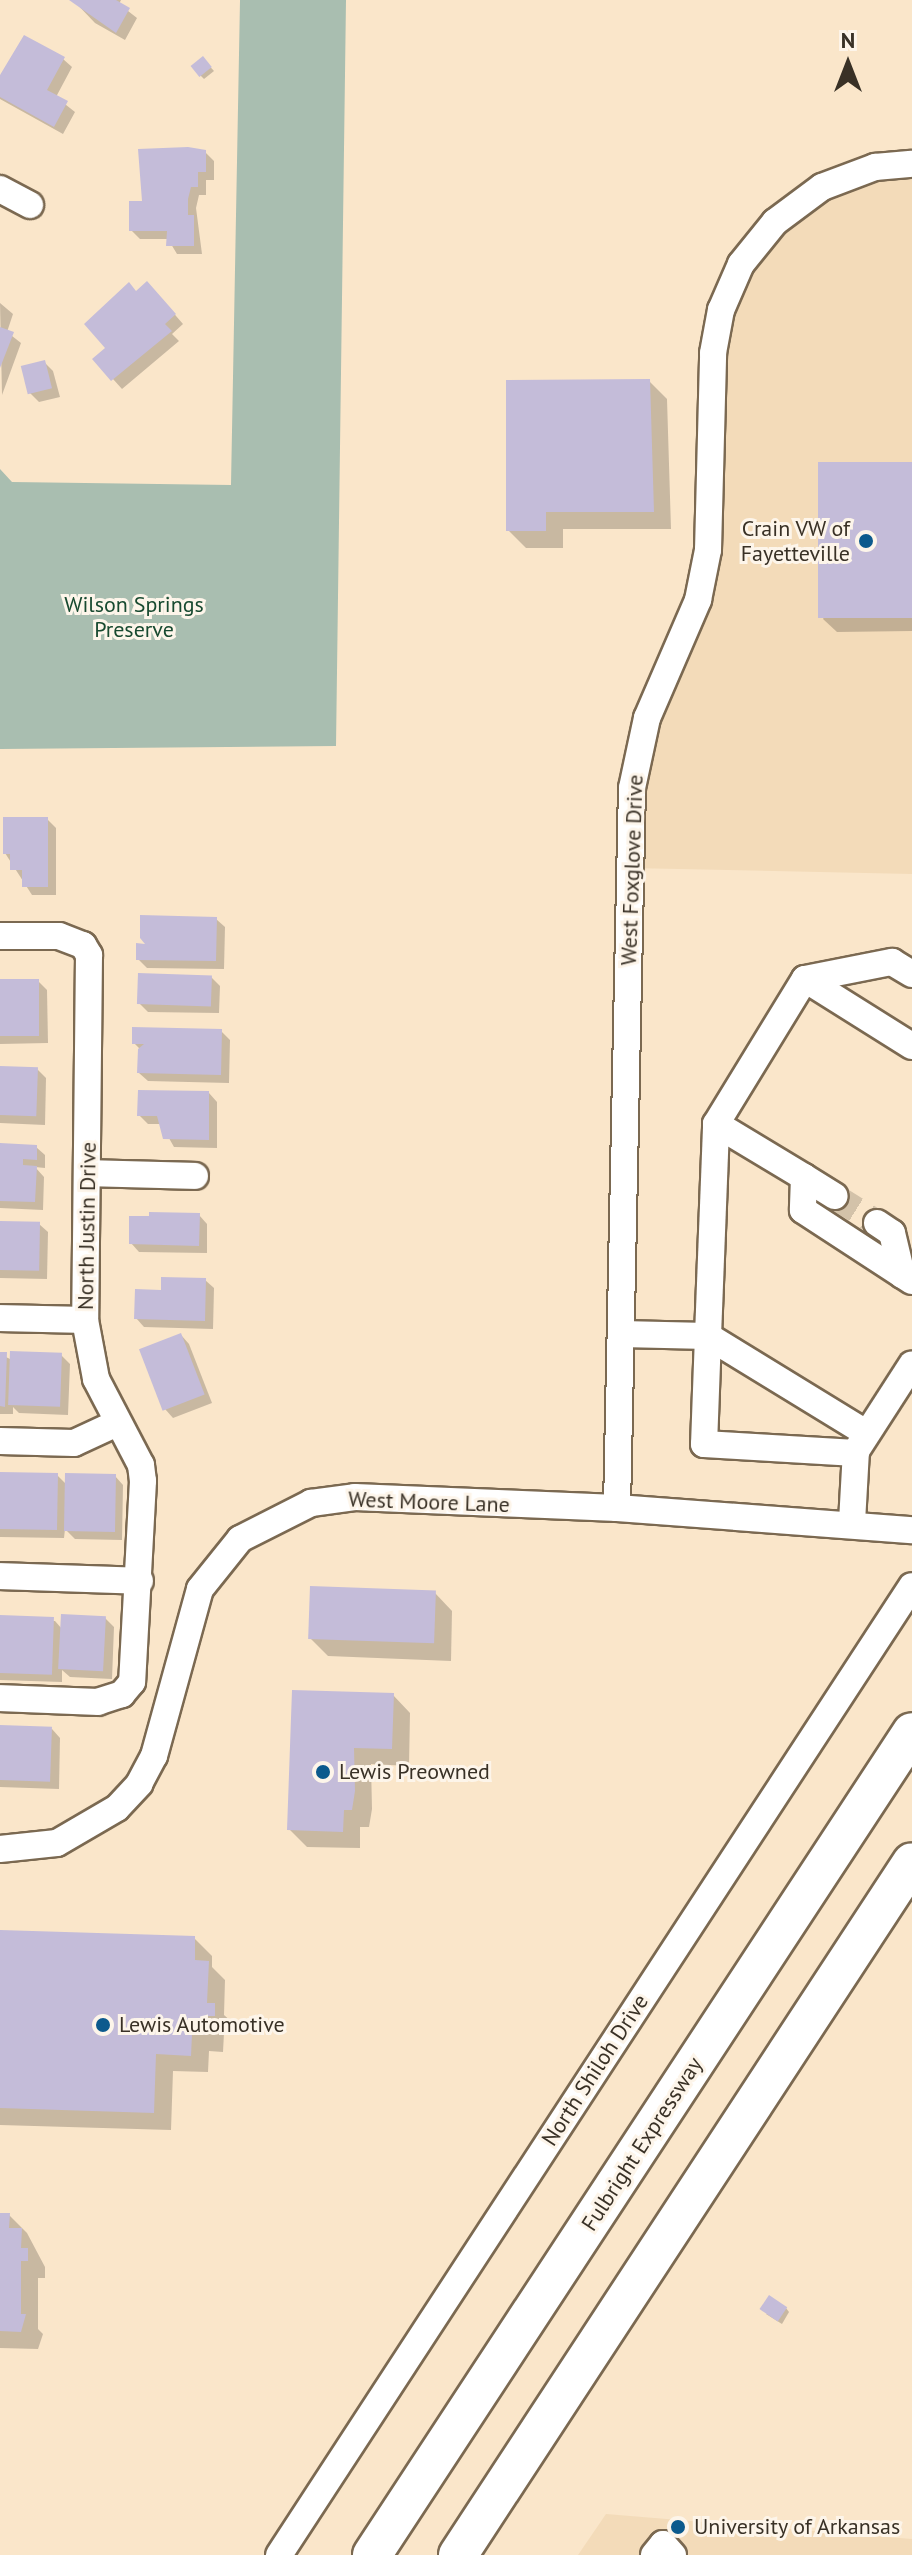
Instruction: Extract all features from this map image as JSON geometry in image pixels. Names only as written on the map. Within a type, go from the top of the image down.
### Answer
[{"type":"highway","name":"Fulbright Expressway","points":[[372,2555],[912,1732]]},
{"type":"highway","points":[[458,2555],[912,1862]]},
{"type":"street","name":"West Foxglove Drive","points":[[617,1508],[632,788],[647,718],[698,600],[708,550],[713,353],[721,310],[741,264],[775,222],[822,187],[875,167],[912,164]]},
{"type":"street","points":[[0,189],[30,205]]},
{"type":"street","name":"North Justin Drive","points":[[0,936],[71,938],[89,955],[85,1320],[96,1379],[141,1465],[137,1666],[122,1694],[98,1702],[0,1698]]},
{"type":"street","points":[[861,1443],[704,1444],[716,1124],[805,979],[892,962],[912,974]]},
{"type":"street","points":[[805,979],[912,1046]]},
{"type":"street","points":[[716,1124],[834,1196]]},
{"type":"street","points":[[88,1173],[195,1176]]},
{"type":"street","points":[[804,1177],[803,1210],[907,1278]]},
{"type":"street","points":[[877,1223],[892,1233],[907,1278]]},
{"type":"street","points":[[0,1318],[85,1320]]},
{"type":"street","points":[[621,1334],[708,1336],[861,1443]]},
{"type":"street","points":[[852,1522],[861,1443],[912,1364]]},
{"type":"street","points":[[0,1441],[74,1443],[117,1423]]},
{"type":"street","name":"West Moore Lane","points":[[0,1849],[57,1843],[117,1808],[139,1784],[154,1756],[200,1589],[240,1539],[272,1520],[311,1503],[355,1497],[617,1508],[852,1522],[912,1530]]},
{"type":"street","points":[[0,1576],[140,1581]]},
{"type":"street","name":"North Shiloh Drive","points":[[279,2555],[912,1586]]},
{"type":"street","points":[[654,2555],[663,2544],[673,2555]]},
{"type":"shaded area","points":[[912,164],[912,874],[630,868],[632,788],[698,600],[713,353],[741,264],[822,187]]},
{"type":"shaded area","name":"University of Arkansas","points":[[606,2514],[912,2539],[912,2555],[578,2555]]},
{"type":"green space","name":"Wilson Springs Preserve","points":[[240,0],[346,0],[336,746],[0,749],[0,469],[12,482],[231,485]]},
{"type":"building","points":[[69,0],[116,0],[130,8],[116,33]]},
{"type":"building","points":[[24,35],[65,57],[47,90],[68,101],[54,127],[0,97],[0,75]]},
{"type":"building","points":[[203,56],[212,67],[199,77],[191,66]]},
{"type":"building","points":[[188,147],[206,150],[206,172],[198,172],[198,187],[191,187],[188,199],[188,215],[194,215],[194,246],[166,246],[167,231],[129,231],[129,201],[142,201],[138,149]]},
{"type":"building","points":[[147,281],[176,314],[165,324],[172,331],[111,381],[92,359],[105,348],[84,324],[129,282],[136,291]]},
{"type":"building","points":[[0,327],[14,332],[0,368]]},
{"type":"building","points":[[45,360],[52,388],[28,394],[21,366]]},
{"type":"building","points":[[650,379],[654,512],[546,512],[546,531],[506,531],[506,380]]},
{"type":"building","name":"Crain VW of Fayetteville","points":[[818,462],[912,462],[912,618],[818,618]]},
{"type":"building","points":[[3,817],[48,817],[48,887],[22,887],[22,870],[10,870],[10,854],[3,854]]},
{"type":"building","points":[[140,915],[217,917],[216,961],[136,960],[136,943],[145,944],[140,938]]},
{"type":"building","points":[[138,973],[212,976],[211,1007],[137,1004]]},
{"type":"building","points":[[0,979],[39,979],[39,1036],[0,1036]]},
{"type":"building","points":[[132,1027],[222,1029],[221,1075],[137,1073],[138,1049],[144,1044],[132,1044]]},
{"type":"building","points":[[0,1066],[38,1067],[36,1116],[0,1115]]},
{"type":"building","points":[[138,1090],[209,1091],[209,1140],[163,1139],[157,1116],[137,1116]]},
{"type":"building","points":[[0,1143],[37,1145],[37,1160],[23,1159],[23,1165],[37,1166],[35,1202],[0,1201]]},
{"type":"building","points":[[149,1212],[200,1213],[199,1246],[129,1244],[129,1216],[149,1216]]},
{"type":"building","points":[[0,1221],[40,1222],[39,1271],[0,1270]]},
{"type":"building","points":[[161,1277],[206,1278],[205,1321],[134,1319],[135,1289],[161,1290]]},
{"type":"building","points":[[181,1333],[205,1395],[163,1411],[139,1349]]},
{"type":"building","points":[[10,1351],[62,1353],[60,1407],[8,1405]]},
{"type":"building","points":[[0,1352],[7,1352],[5,1407],[0,1406]]},
{"type":"building","points":[[0,1472],[58,1473],[57,1530],[0,1529]]},
{"type":"building","points":[[65,1473],[116,1474],[115,1532],[64,1531]]},
{"type":"building","points":[[310,1586],[436,1590],[434,1643],[308,1639]]},
{"type":"building","points":[[61,1614],[106,1616],[103,1671],[58,1669]]},
{"type":"building","points":[[0,1615],[54,1617],[52,1675],[0,1673]]},
{"type":"building","name":"Lewis Preowned","points":[[292,1690],[394,1693],[392,1749],[354,1748],[355,1791],[352,1810],[344,1810],[343,1832],[287,1830]]},
{"type":"building","points":[[0,1725],[52,1727],[50,1782],[0,1780]]},
{"type":"building","name":"Lewis Automotive","points":[[0,1930],[195,1936],[195,1960],[209,1961],[207,2003],[215,2003],[215,2016],[207,2016],[206,2035],[192,2034],[191,2056],[156,2054],[154,2113],[0,2108]]},
{"type":"building","points":[[0,2213],[10,2213],[9,2228],[22,2228],[21,2248],[28,2248],[28,2261],[21,2261],[21,2314],[26,2314],[21,2332],[0,2331]]},
{"type":"building","points":[[769,2295],[787,2307],[778,2321],[759,2309]]},
{"type":"tunnel","points":[[834,1196],[877,1223]]},
{"type":"place","name":"Crain VW of Fayetteville","points":[[866,541]]},
{"type":"place","name":"Lewis Preowned","points":[[323,1772]]},
{"type":"place","name":"Lewis Automotive","points":[[103,2025]]},
{"type":"place","name":"University of Arkansas","points":[[678,2527]]}]
